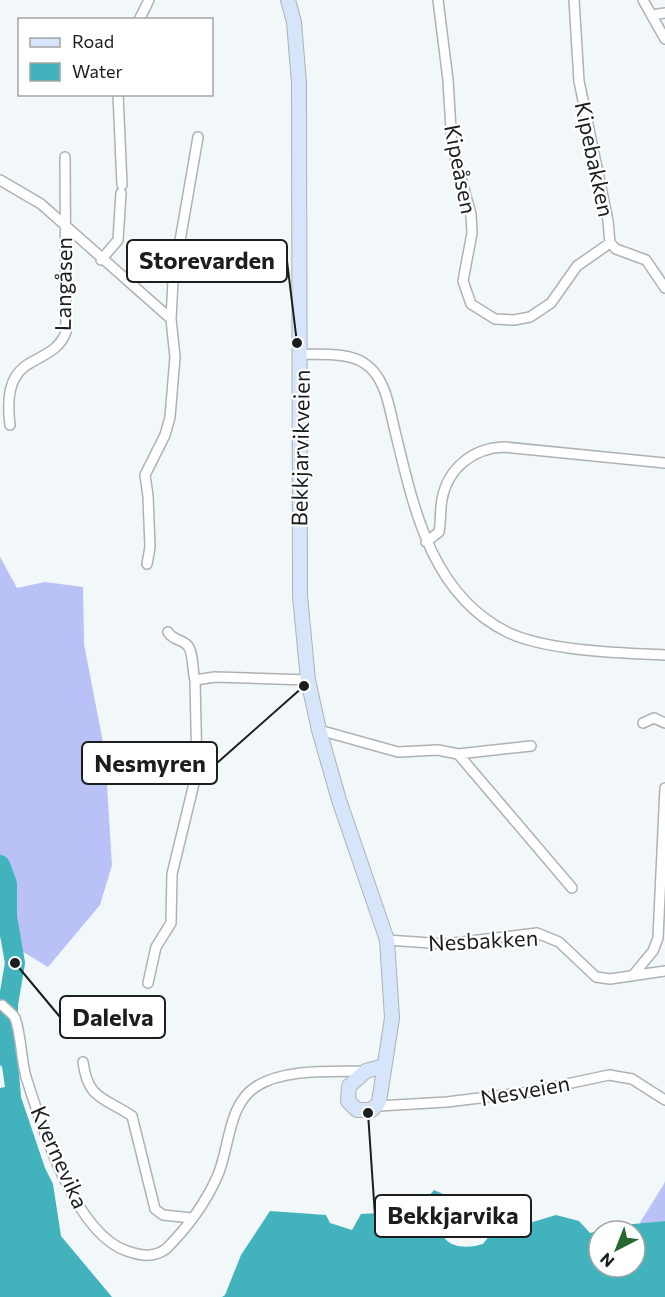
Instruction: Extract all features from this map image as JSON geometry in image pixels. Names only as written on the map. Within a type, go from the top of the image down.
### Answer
[{"type":"street","points":[[140,18],[149,0]]},
{"type":"street","name":"Bekkjarvikveien","points":[[288,0],[294,22],[299,83],[301,354],[298,544],[308,680],[319,730],[339,800],[387,940],[392,1018],[378,1106]]},
{"type":"street","name":"Kipeåsen","points":[[438,0],[448,80],[452,146],[471,214],[472,233],[463,281],[471,304],[495,319],[514,320],[530,317],[551,303],[577,266],[610,243]]},
{"type":"street","name":"Kipebakken","points":[[574,0],[579,81],[608,221],[610,243],[616,249],[646,260],[665,288]]},
{"type":"street","points":[[643,0],[665,39]]},
{"type":"street","points":[[652,15],[665,13]]},
{"type":"street","name":"Langåsen","points":[[101,260],[117,240],[122,189],[118,96]]},
{"type":"street","points":[[147,564],[150,547],[145,475],[165,435],[170,417],[175,357],[171,319],[173,281],[198,137]]},
{"type":"street","name":"Langåsen","points":[[10,425],[7,404],[13,377],[28,360],[60,343],[66,332],[65,157]]},
{"type":"street","name":"Langåsen","points":[[0,180],[29,195],[171,319]]},
{"type":"street","points":[[301,354],[356,359],[367,365],[378,378],[387,400],[426,542],[458,593],[505,631],[547,644],[665,655]]},
{"type":"street","points":[[426,542],[439,532],[442,497],[450,477],[467,459],[482,450],[504,447],[665,463]]},
{"type":"street","points":[[148,983],[156,947],[171,922],[172,874],[197,771],[195,680],[190,648],[186,643],[171,638],[168,632]]},
{"type":"street","points":[[195,680],[215,677],[308,680]]},
{"type":"street","points":[[643,723],[654,718],[665,723]]},
{"type":"street","points":[[319,730],[398,752],[438,750],[458,754],[531,746]]},
{"type":"street","points":[[458,754],[572,888]]},
{"type":"street","points":[[634,974],[650,955],[658,938],[665,788]]},
{"type":"street","name":"Nesbakken","points":[[387,940],[445,944],[537,933],[559,942],[596,977],[610,979],[665,971]]},
{"type":"street","name":"Kvernevika","points":[[2,1005],[14,1017],[27,1078],[52,1149],[72,1192],[98,1232],[120,1249],[152,1256],[166,1249],[192,1218],[218,1176],[236,1112],[251,1090],[267,1081],[283,1077],[366,1071]]},
{"type":"street","points":[[83,1062],[86,1081],[91,1090],[132,1116],[155,1209],[163,1215],[192,1218]]},
{"type":"street","points":[[378,1106],[372,1110],[357,1110],[348,1101],[349,1086],[366,1071],[384,1066]]},
{"type":"street","name":"Nesveien","points":[[378,1106],[414,1105],[529,1092],[609,1075],[632,1079],[665,1100]]},
{"type":"shaded area","points":[[0,557],[17,588],[45,582],[83,587],[84,644],[105,753],[112,865],[100,905],[48,967],[0,938]]},
{"type":"shaded area","points":[[665,1181],[665,1221],[647,1223],[647,1219],[642,1219]]},
{"type":"water","points":[[13,1058],[18,1060],[21,1097],[45,1168],[53,1184],[61,1236],[112,1297],[0,1297],[0,1088],[5,1087],[1,1060]]},
{"type":"water","points":[[434,1190],[477,1209],[482,1221],[480,1233],[471,1237],[444,1237],[456,1246],[483,1244],[490,1235],[556,1215],[579,1221],[587,1230],[587,1279],[647,1279],[647,1223],[665,1221],[665,1297],[222,1297],[225,1295],[241,1255],[270,1211],[326,1215],[330,1223],[352,1230],[361,1214],[416,1211]]},
{"type":"waterway","points":[[0,865],[7,884],[7,917],[15,963],[8,1004],[8,1059]]},
{"type":"place","name":"Storevarden","points":[[297,343]]},
{"type":"place","name":"Nesmyren","points":[[304,686]]},
{"type":"place","name":"Dalelva","points":[[15,963]]},
{"type":"place","name":"Bekkjarvika","points":[[368,1113]]}]
